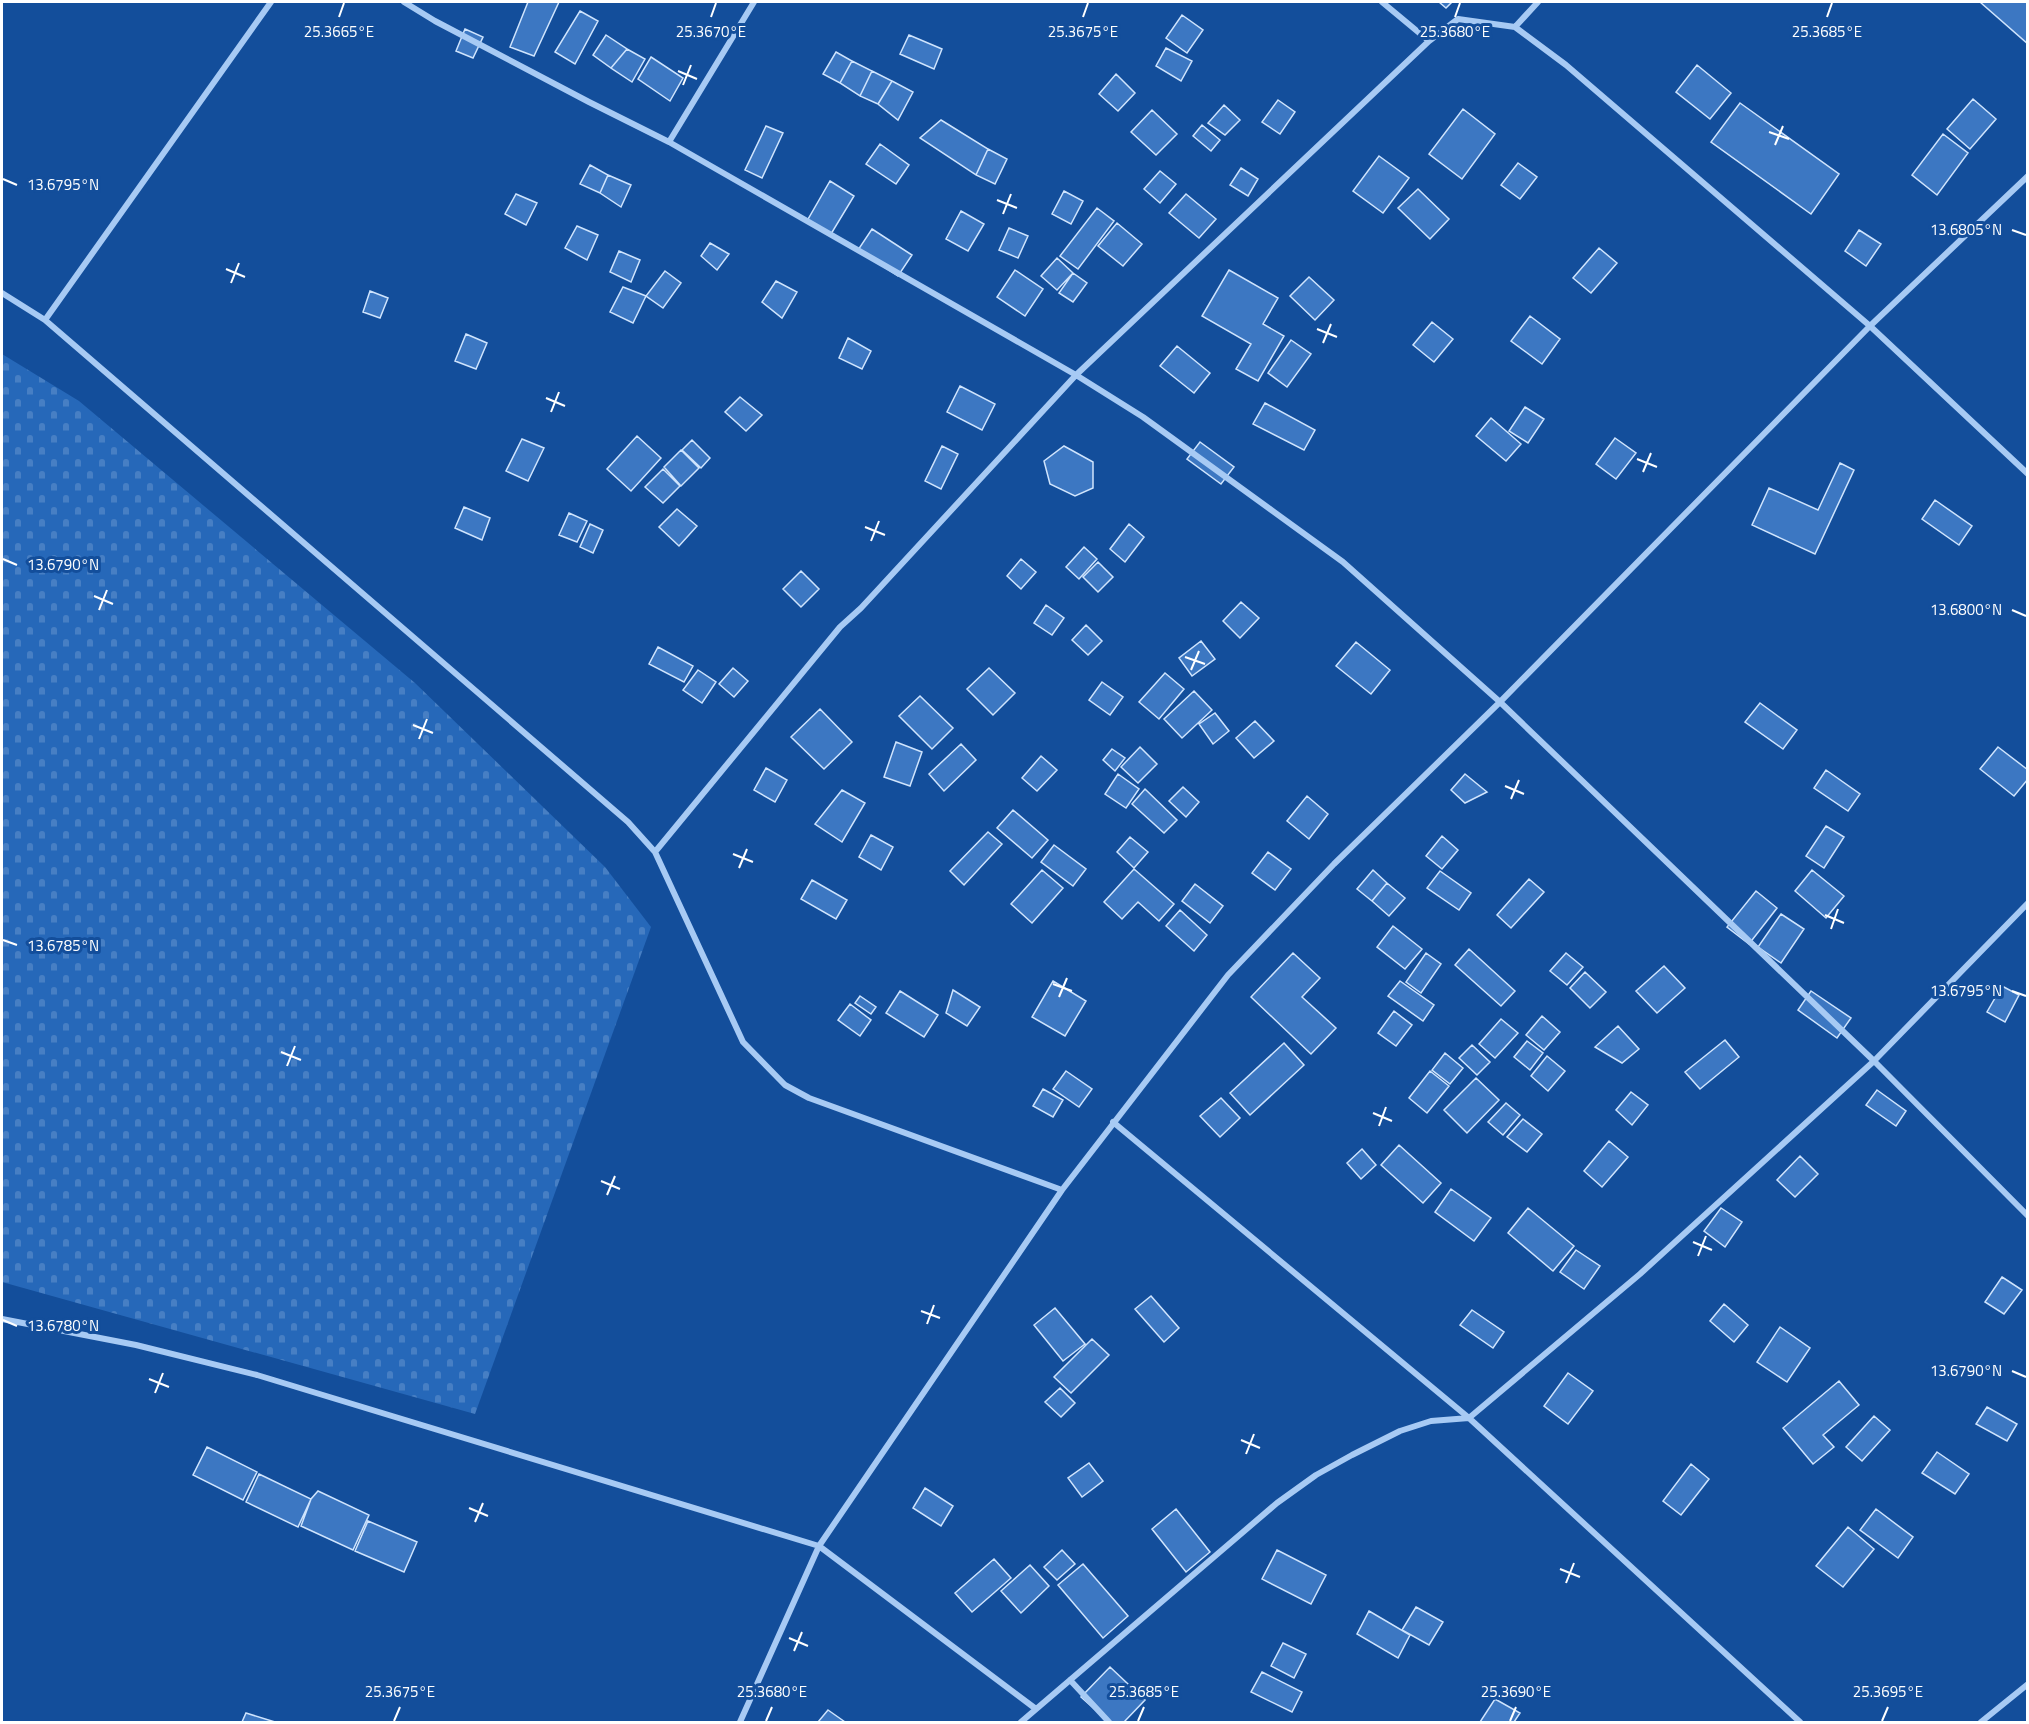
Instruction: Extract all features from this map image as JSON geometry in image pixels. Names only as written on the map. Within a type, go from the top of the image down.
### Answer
[{"type":"street","points":[[45,320],[271,2]]},
{"type":"street","points":[[404,2],[435,21],[589,102],[669,141],[1076,375],[1143,417],[1342,562],[1500,702],[1874,1061],[2028,1216]]},
{"type":"street","points":[[669,141],[754,2]]},
{"type":"street","points":[[1382,2],[1429,41]]},
{"type":"street","points":[[1515,27],[1538,2]]},
{"type":"street","points":[[655,852],[840,627],[1076,375],[1429,41],[1458,19],[1515,27],[1566,65],[1870,326],[2028,474]]},
{"type":"street","points":[[740,1722],[819,1546],[1062,1190],[1228,975],[1334,864],[1500,702],[1870,326],[2028,177]]},
{"type":"street","points":[[2,293],[45,320],[628,822],[655,852],[743,1042],[785,1085],[809,1098],[1062,1190]]},
{"type":"street","points":[[1021,1722],[1277,1503],[1316,1476],[1400,1431],[1431,1421],[1469,1418],[1640,1274],[1874,1061],[2028,903]]},
{"type":"street","points":[[1113,1122],[1469,1418],[1800,1722]]},
{"type":"street","points":[[2,1319],[136,1344],[257,1375],[819,1546],[1036,1709]]},
{"type":"street","points":[[1070,1680],[1109,1722]]},
{"type":"street","points":[[1981,1722],[2028,1684]]},
{"type":"green space","points":[[2,354],[79,401],[415,683],[605,867],[651,927],[475,1414],[2,1282]]},
{"type":"building","points":[[528,2],[559,2],[534,56],[510,47]]},
{"type":"building","points":[[1439,2],[1452,2],[1446,8]]},
{"type":"building","points":[[1980,2],[2028,2],[2028,44]]},
{"type":"building","points":[[580,11],[598,21],[575,64],[555,52]]},
{"type":"building","points":[[1182,15],[1203,30],[1187,53],[1166,38]]},
{"type":"building","points":[[465,29],[483,37],[473,58],[456,51]]},
{"type":"building","points":[[606,35],[627,49],[611,68],[593,55]]},
{"type":"building","points":[[909,35],[942,49],[934,69],[900,54]]},
{"type":"building","points":[[1166,48],[1192,61],[1181,81],[1156,66]]},
{"type":"building","points":[[627,49],[645,59],[632,82],[611,68]]},
{"type":"building","points":[[836,52],[852,61],[840,83],[823,74]]},
{"type":"building","points":[[651,57],[683,78],[670,101],[638,79]]},
{"type":"building","points":[[852,61],[872,71],[860,96],[840,83]]},
{"type":"building","points":[[1697,65],[1731,93],[1710,119],[1676,92]]},
{"type":"building","points":[[872,71],[892,81],[878,104],[860,96]]},
{"type":"building","points":[[1116,74],[1135,93],[1118,111],[1099,94]]},
{"type":"building","points":[[892,81],[913,92],[898,120],[878,104]]},
{"type":"building","points":[[1973,99],[1996,119],[1970,149],[1947,129]]},
{"type":"building","points":[[1278,100],[1295,112],[1280,134],[1262,122]]},
{"type":"building","points":[[1740,103],[1839,174],[1811,214],[1711,142]]},
{"type":"building","points":[[1224,105],[1240,120],[1225,135],[1208,123]]},
{"type":"building","points":[[1463,109],[1495,134],[1462,179],[1429,154]]},
{"type":"building","points":[[1152,110],[1177,134],[1156,155],[1131,132]]},
{"type":"building","points":[[941,120],[988,149],[976,175],[920,138]]},
{"type":"building","points":[[1202,125],[1220,140],[1211,151],[1193,136]]},
{"type":"building","points":[[766,126],[783,133],[762,178],[745,170]]},
{"type":"building","points":[[1943,134],[1968,153],[1937,195],[1912,175]]},
{"type":"building","points":[[880,144],[909,165],[896,184],[866,164]]},
{"type":"building","points":[[988,149],[1007,159],[995,184],[976,175]]},
{"type":"building","points":[[1379,156],[1409,178],[1383,213],[1353,191]]},
{"type":"building","points":[[1518,163],[1537,177],[1520,199],[1501,185]]},
{"type":"building","points":[[590,165],[608,175],[600,193],[580,184]]},
{"type":"building","points":[[1241,168],[1258,179],[1248,196],[1230,185]]},
{"type":"building","points":[[1160,171],[1176,184],[1160,203],[1144,189]]},
{"type":"building","points":[[608,175],[631,185],[621,207],[600,193]]},
{"type":"building","points":[[830,181],[854,196],[831,234],[807,221]]},
{"type":"building","points":[[1418,189],[1449,219],[1430,239],[1398,208]]},
{"type":"building","points":[[1064,191],[1083,201],[1071,224],[1052,214]]},
{"type":"building","points":[[516,194],[537,203],[526,225],[505,214]]},
{"type":"building","points":[[1186,194],[1216,219],[1199,238],[1169,213]]},
{"type":"building","points":[[1097,208],[1114,221],[1078,269],[1060,256]]},
{"type":"building","points":[[961,211],[984,224],[968,251],[946,239]]},
{"type":"building","points":[[1117,223],[1142,244],[1123,266],[1098,246]]},
{"type":"building","points":[[577,226],[598,235],[587,260],[565,248]]},
{"type":"building","points":[[1009,228],[1028,236],[1018,258],[999,250]]},
{"type":"building","points":[[872,229],[912,255],[898,276],[858,250]]},
{"type":"building","points":[[1859,230],[1881,244],[1866,266],[1845,251]]},
{"type":"building","points":[[710,243],[729,254],[717,270],[701,256]]},
{"type":"building","points":[[1599,248],[1617,263],[1591,293],[1573,278]]},
{"type":"building","points":[[619,251],[640,260],[631,282],[610,272]]},
{"type":"building","points":[[1057,258],[1073,273],[1057,290],[1041,276]]},
{"type":"building","points":[[1015,270],[1043,289],[1025,316],[997,297]]},
{"type":"building","points":[[1229,270],[1278,298],[1263,324],[1284,336],[1258,381],[1236,369],[1251,344],[1202,316]]},
{"type":"building","points":[[665,271],[681,283],[663,308],[646,296]]},
{"type":"building","points":[[1073,273],[1087,283],[1073,302],[1059,293]]},
{"type":"building","points":[[1309,277],[1334,300],[1315,320],[1290,296]]},
{"type":"building","points":[[776,281],[797,292],[782,318],[762,302]]},
{"type":"building","points":[[623,287],[646,296],[633,323],[610,312]]},
{"type":"building","points":[[370,291],[388,298],[380,318],[363,312]]},
{"type":"building","points":[[1530,316],[1560,339],[1542,364],[1511,341]]},
{"type":"building","points":[[1432,322],[1453,339],[1434,362],[1413,345]]},
{"type":"building","points":[[466,334],[487,343],[476,369],[455,361]]},
{"type":"building","points":[[848,338],[871,351],[862,369],[839,358]]},
{"type":"building","points":[[1291,340],[1311,354],[1287,387],[1268,373]]},
{"type":"building","points":[[1177,346],[1210,373],[1194,393],[1160,366]]},
{"type":"building","points":[[960,386],[995,404],[982,430],[947,412]]},
{"type":"building","points":[[740,397],[762,415],[746,431],[725,412]]},
{"type":"building","points":[[1265,403],[1315,430],[1304,450],[1253,424]]},
{"type":"building","points":[[1525,407],[1544,419],[1528,443],[1509,431]]},
{"type":"building","points":[[1491,418],[1521,444],[1506,461],[1476,436]]},
{"type":"building","points":[[637,436],[661,458],[631,491],[607,469]]},
{"type":"building","points":[[1615,438],[1636,453],[1616,479],[1596,464]]},
{"type":"building","points":[[522,439],[544,448],[528,481],[506,471]]},
{"type":"building","points":[[692,440],[710,458],[701,468],[682,450]]},
{"type":"building","points":[[1200,442],[1234,467],[1221,484],[1187,459]]},
{"type":"building","points":[[942,446],[958,454],[941,489],[925,481]]},
{"type":"building","points":[[1064,446],[1093,462],[1093,488],[1075,496],[1050,484],[1044,461]]},
{"type":"building","points":[[681,450],[699,468],[681,486],[664,467]]},
{"type":"building","points":[[1840,463],[1854,470],[1815,554],[1752,525],[1769,488],[1818,510]]},
{"type":"building","points":[[663,469],[680,486],[663,503],[645,487]]},
{"type":"building","points":[[1935,500],[1972,526],[1959,545],[1922,519]]},
{"type":"building","points":[[464,507],[490,518],[482,540],[455,528]]},
{"type":"building","points":[[677,509],[697,526],[679,546],[659,527]]},
{"type":"building","points":[[569,513],[587,521],[577,542],[559,535]]},
{"type":"building","points":[[590,524],[603,530],[593,553],[580,547]]},
{"type":"building","points":[[1129,524],[1144,537],[1125,562],[1110,549]]},
{"type":"building","points":[[1084,547],[1097,559],[1079,579],[1066,567]]},
{"type":"building","points":[[1021,559],[1036,572],[1021,589],[1007,576]]},
{"type":"building","points":[[1098,562],[1113,577],[1098,592],[1083,577]]},
{"type":"building","points":[[801,571],[819,589],[801,607],[783,589]]},
{"type":"building","points":[[1241,602],[1259,618],[1240,638],[1223,621]]},
{"type":"building","points":[[1046,605],[1064,618],[1052,635],[1034,623]]},
{"type":"building","points":[[1086,625],[1102,641],[1088,655],[1072,640]]},
{"type":"building","points":[[1201,641],[1215,659],[1192,676],[1179,658]]},
{"type":"building","points":[[1356,642],[1390,670],[1371,694],[1336,666]]},
{"type":"building","points":[[658,647],[693,666],[684,682],[649,664]]},
{"type":"building","points":[[733,668],[748,681],[734,697],[719,684]]},
{"type":"building","points":[[989,668],[1015,693],[993,715],[967,689]]},
{"type":"building","points":[[698,670],[716,682],[702,703],[683,690]]},
{"type":"building","points":[[1165,673],[1184,689],[1159,719],[1139,702]]},
{"type":"building","points":[[1102,682],[1123,697],[1110,715],[1089,700]]},
{"type":"building","points":[[1194,691],[1212,710],[1182,738],[1164,719]]},
{"type":"building","points":[[920,696],[953,728],[932,749],[899,716]]},
{"type":"building","points":[[1760,703],[1797,730],[1783,749],[1745,722]]},
{"type":"building","points":[[820,709],[852,742],[824,769],[791,737]]},
{"type":"building","points":[[1215,713],[1229,731],[1213,744],[1199,724]]},
{"type":"building","points":[[1255,721],[1274,741],[1254,758],[1236,738]]},
{"type":"building","points":[[896,742],[922,752],[910,786],[884,777]]},
{"type":"building","points":[[961,744],[976,760],[944,791],[929,774]]},
{"type":"building","points":[[1140,747],[1157,764],[1138,783],[1121,767]]},
{"type":"building","points":[[1998,747],[2028,770],[2028,779],[2014,796],[1980,769]]},
{"type":"building","points":[[1112,749],[1125,758],[1115,771],[1103,760]]},
{"type":"building","points":[[1041,756],[1057,770],[1037,791],[1022,778]]},
{"type":"building","points":[[766,768],[787,780],[775,802],[754,790]]},
{"type":"building","points":[[1826,770],[1860,794],[1848,811],[1814,788]]},
{"type":"building","points":[[1118,774],[1139,789],[1126,808],[1105,794]]},
{"type":"building","points":[[1465,774],[1487,792],[1465,803],[1451,790]]},
{"type":"building","points":[[1183,787],[1199,802],[1186,817],[1169,801]]},
{"type":"building","points":[[1145,789],[1177,820],[1164,833],[1132,804]]},
{"type":"building","points":[[842,790],[865,803],[842,842],[815,824]]},
{"type":"building","points":[[1307,796],[1328,814],[1309,839],[1287,821]]},
{"type":"building","points":[[1013,810],[1048,840],[1032,858],[997,828]]},
{"type":"building","points":[[1826,826],[1844,837],[1824,868],[1806,856]]},
{"type":"building","points":[[988,832],[1002,844],[964,885],[950,871]]},
{"type":"building","points":[[871,835],[893,847],[881,870],[859,857]]},
{"type":"building","points":[[1442,836],[1458,850],[1442,869],[1426,856]]},
{"type":"building","points":[[1130,837],[1148,852],[1134,868],[1117,852]]},
{"type":"building","points":[[1054,845],[1086,869],[1073,886],[1041,862]]},
{"type":"building","points":[[1268,852],[1291,869],[1275,890],[1252,873]]},
{"type":"building","points":[[1134,869],[1174,904],[1159,921],[1138,902],[1122,919],[1104,902]]},
{"type":"building","points":[[1042,870],[1063,888],[1032,923],[1011,904]]},
{"type":"building","points":[[1373,870],[1387,883],[1372,901],[1357,889]]},
{"type":"building","points":[[1812,870],[1844,896],[1826,918],[1795,891]]},
{"type":"building","points":[[1440,871],[1471,893],[1459,910],[1427,888]]},
{"type":"building","points":[[1529,879],[1544,892],[1511,928],[1497,915]]},
{"type":"building","points":[[812,880],[847,900],[836,919],[801,899]]},
{"type":"building","points":[[1387,883],[1405,898],[1389,916],[1372,901]]},
{"type":"building","points":[[1195,884],[1223,906],[1210,923],[1182,901]]},
{"type":"building","points":[[1756,891],[1777,908],[1749,944],[1727,927]]},
{"type":"building","points":[[1180,910],[1207,935],[1194,951],[1166,926]]},
{"type":"building","points":[[1781,914],[1804,929],[1781,963],[1758,947]]},
{"type":"building","points":[[1393,926],[1422,949],[1405,969],[1377,947]]},
{"type":"building","points":[[1469,949],[1515,991],[1501,1006],[1455,965]]},
{"type":"building","points":[[1293,953],[1320,978],[1302,997],[1336,1028],[1311,1054],[1251,997]]},
{"type":"building","points":[[1426,953],[1441,964],[1421,993],[1406,982]]},
{"type":"building","points":[[1566,953],[1583,967],[1567,985],[1550,971]]},
{"type":"building","points":[[1664,966],[1685,988],[1657,1013],[1636,991]]},
{"type":"building","points":[[1585,972],[1606,992],[1590,1008],[1570,988]]},
{"type":"building","points":[[1053,981],[1086,1001],[1065,1036],[1032,1017]]},
{"type":"building","points":[[1400,981],[1434,1005],[1423,1021],[1388,996]]},
{"type":"building","points":[[2002,986],[2019,995],[2005,1022],[1987,1012]]},
{"type":"building","points":[[953,990],[980,1007],[967,1026],[946,1013]]},
{"type":"building","points":[[900,991],[938,1015],[924,1037],[886,1013]]},
{"type":"building","points":[[1811,991],[1851,1018],[1837,1038],[1798,1010]]},
{"type":"building","points":[[860,996],[876,1007],[871,1014],[855,1003]]},
{"type":"building","points":[[850,1004],[871,1020],[860,1036],[838,1020]]},
{"type":"building","points":[[1394,1011],[1412,1025],[1396,1046],[1378,1033]]},
{"type":"building","points":[[1542,1016],[1560,1032],[1544,1050],[1526,1035]]},
{"type":"building","points":[[1501,1019],[1518,1033],[1495,1058],[1479,1044]]},
{"type":"building","points":[[1618,1026],[1639,1049],[1622,1063],[1595,1047]]},
{"type":"building","points":[[1725,1040],[1739,1057],[1700,1089],[1685,1072]]},
{"type":"building","points":[[1527,1041],[1543,1053],[1530,1070],[1514,1057]]},
{"type":"building","points":[[1284,1043],[1304,1065],[1250,1115],[1230,1093]]},
{"type":"building","points":[[1472,1045],[1490,1062],[1477,1075],[1459,1058]]},
{"type":"building","points":[[1445,1053],[1463,1068],[1450,1084],[1432,1070]]},
{"type":"building","points":[[1547,1056],[1565,1071],[1548,1091],[1531,1076]]},
{"type":"building","points":[[1066,1071],[1092,1089],[1079,1107],[1053,1089]]},
{"type":"building","points":[[1430,1071],[1449,1086],[1427,1113],[1409,1098]]},
{"type":"building","points":[[1476,1078],[1499,1100],[1467,1133],[1444,1110]]},
{"type":"building","points":[[1043,1089],[1063,1100],[1053,1117],[1033,1106]]},
{"type":"building","points":[[1877,1090],[1906,1111],[1896,1126],[1866,1105]]},
{"type":"building","points":[[1631,1092],[1648,1105],[1632,1125],[1616,1110]]},
{"type":"building","points":[[1221,1098],[1240,1118],[1220,1137],[1200,1116]]},
{"type":"building","points":[[1506,1103],[1520,1115],[1503,1135],[1488,1122]]},
{"type":"building","points":[[1523,1119],[1542,1134],[1527,1152],[1507,1137]]},
{"type":"building","points":[[1609,1141],[1628,1157],[1602,1187],[1584,1171]]},
{"type":"building","points":[[1399,1145],[1441,1183],[1423,1203],[1381,1165]]},
{"type":"building","points":[[1362,1149],[1376,1165],[1361,1179],[1347,1163]]},
{"type":"building","points":[[1800,1156],[1818,1174],[1795,1197],[1777,1180]]},
{"type":"building","points":[[1451,1189],[1491,1218],[1474,1241],[1435,1212]]},
{"type":"building","points":[[1528,1208],[1574,1246],[1553,1271],[1508,1233]]},
{"type":"building","points":[[1721,1208],[1742,1222],[1725,1247],[1704,1231]]},
{"type":"building","points":[[1576,1250],[1600,1266],[1584,1289],[1560,1272]]},
{"type":"building","points":[[2002,1277],[2022,1290],[2004,1314],[1985,1302]]},
{"type":"building","points":[[1151,1296],[1179,1328],[1164,1342],[1135,1309]]},
{"type":"building","points":[[1724,1304],[1748,1325],[1734,1342],[1710,1321]]},
{"type":"building","points":[[1055,1308],[1085,1344],[1063,1361],[1034,1325]]},
{"type":"building","points":[[1472,1310],[1504,1332],[1493,1348],[1460,1325]]},
{"type":"building","points":[[1780,1327],[1810,1348],[1787,1382],[1757,1362]]},
{"type":"building","points":[[1092,1339],[1109,1355],[1071,1393],[1054,1377]]},
{"type":"building","points":[[1568,1373],[1593,1391],[1568,1424],[1544,1406]]},
{"type":"building","points":[[1839,1381],[1859,1405],[1823,1435],[1834,1447],[1813,1464],[1783,1428]]},
{"type":"building","points":[[1060,1388],[1075,1403],[1061,1417],[1045,1402]]},
{"type":"building","points":[[1987,1407],[2017,1424],[2007,1441],[1976,1424]]},
{"type":"building","points":[[1874,1416],[1890,1430],[1862,1461],[1846,1447]]},
{"type":"building","points":[[207,1447],[257,1472],[243,1500],[193,1475]]},
{"type":"building","points":[[1937,1452],[1969,1474],[1955,1494],[1922,1473]]},
{"type":"building","points":[[1089,1463],[1103,1481],[1082,1497],[1068,1478]]},
{"type":"building","points":[[1691,1464],[1709,1479],[1681,1515],[1663,1501]]},
{"type":"building","points":[[259,1474],[311,1499],[298,1527],[246,1502]]},
{"type":"building","points":[[925,1488],[953,1506],[941,1526],[913,1508]]},
{"type":"building","points":[[318,1491],[369,1515],[353,1550],[301,1526],[311,1499]]},
{"type":"building","points":[[1176,1509],[1210,1552],[1186,1572],[1152,1529]]},
{"type":"building","points":[[1876,1509],[1913,1537],[1898,1558],[1860,1530]]},
{"type":"building","points":[[368,1521],[417,1542],[404,1572],[355,1551]]},
{"type":"building","points":[[1848,1527],[1874,1549],[1843,1587],[1816,1566]]},
{"type":"building","points":[[1062,1550],[1075,1564],[1057,1580],[1044,1567]]},
{"type":"building","points":[[1277,1550],[1326,1575],[1311,1604],[1262,1579]]},
{"type":"building","points":[[994,1559],[1011,1578],[972,1612],[955,1593]]},
{"type":"building","points":[[1083,1564],[1128,1616],[1103,1638],[1058,1585]]},
{"type":"building","points":[[1030,1565],[1049,1586],[1021,1613],[1001,1591]]},
{"type":"building","points":[[1416,1607],[1443,1622],[1429,1645],[1402,1630]]},
{"type":"building","points":[[1369,1611],[1410,1635],[1398,1658],[1357,1634]]},
{"type":"building","points":[[1283,1643],[1306,1654],[1294,1678],[1271,1666]]},
{"type":"building","points":[[1110,1667],[1145,1700],[1124,1722],[1109,1722],[1081,1697]]},
{"type":"building","points":[[1262,1672],[1302,1692],[1292,1712],[1251,1692]]},
{"type":"building","points":[[1495,1699],[1520,1713],[1514,1722],[1480,1722]]},
{"type":"building","points":[[828,1710],[845,1722],[818,1722]]},
{"type":"building","points":[[246,1713],[275,1722],[242,1722]]}]
